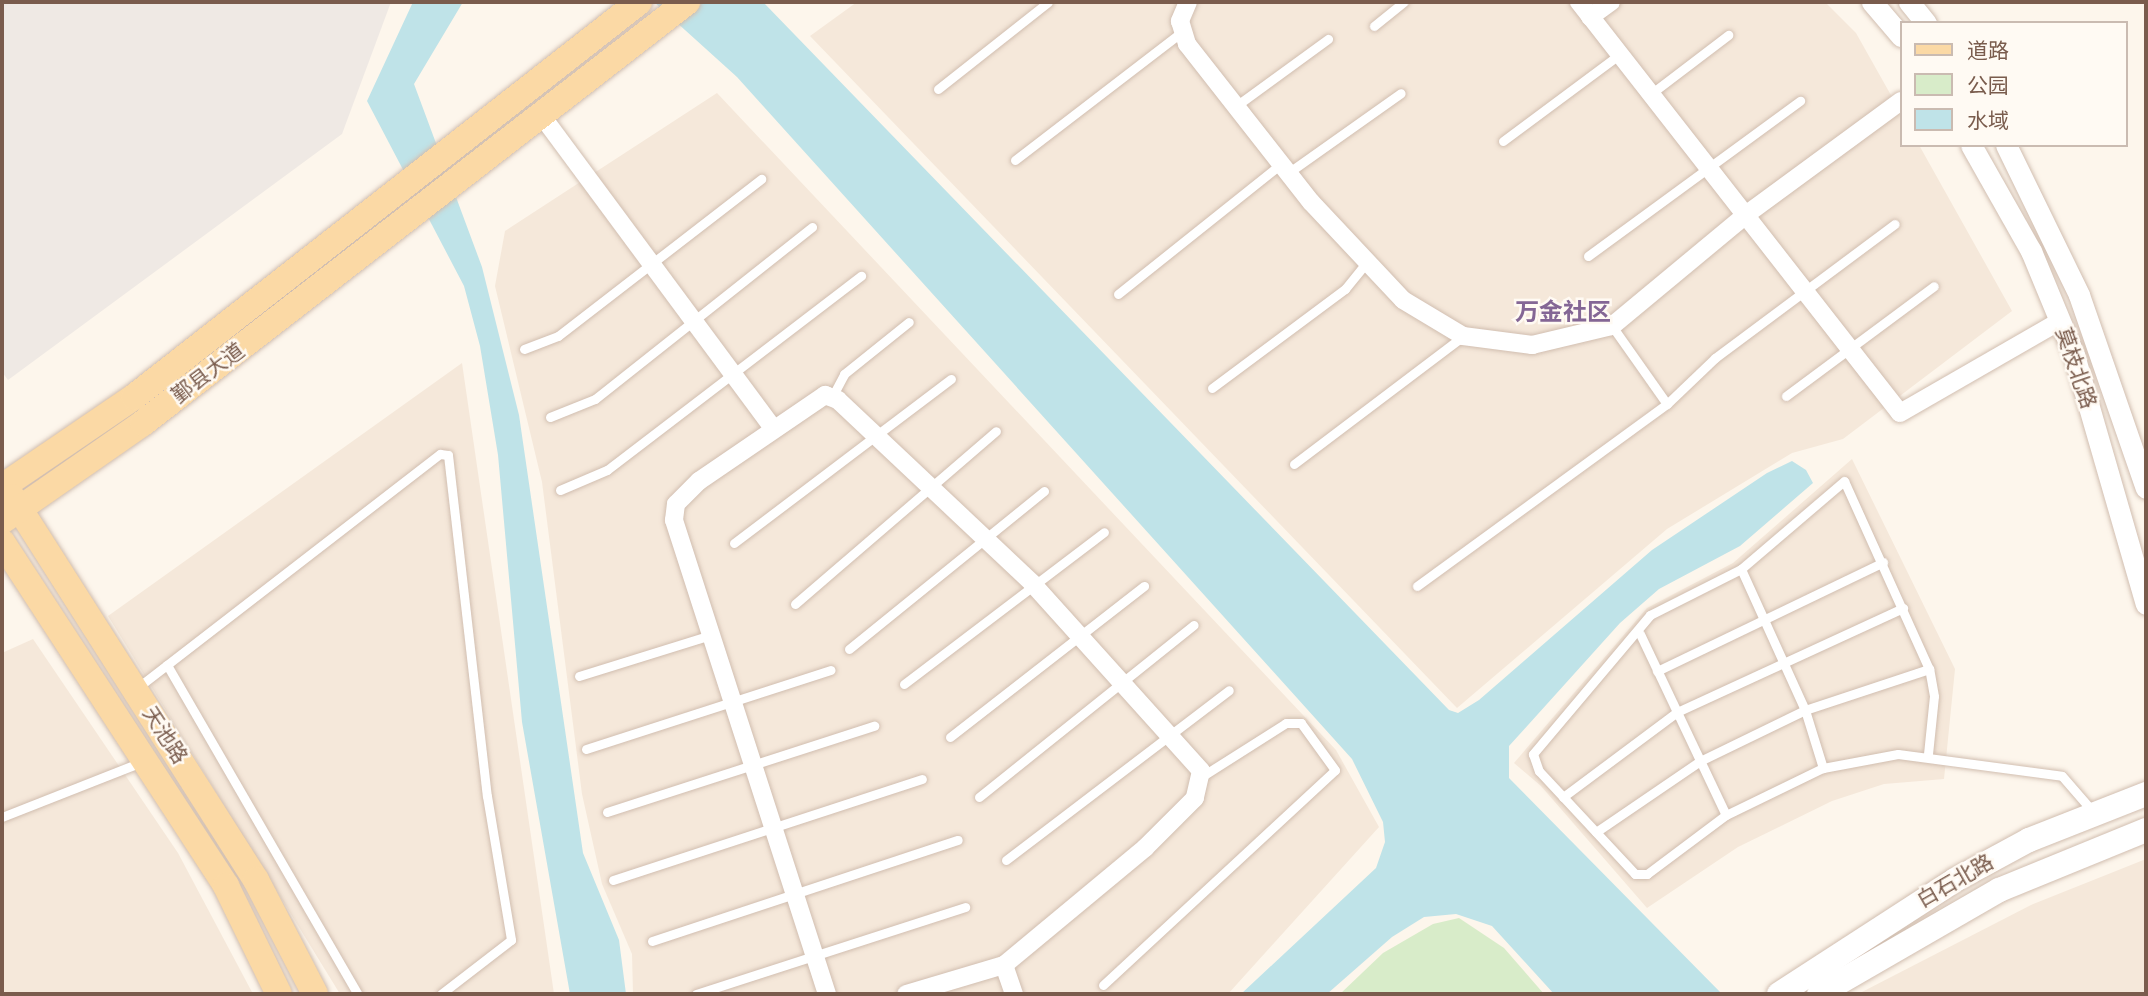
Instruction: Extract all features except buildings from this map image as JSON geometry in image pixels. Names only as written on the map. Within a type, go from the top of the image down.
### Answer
[{"type":"main road","name":"鄞县大道","points":[[2,486],[134,397],[400,192],[639,2]]},
{"type":"main road","points":[[542,116],[687,2]]},
{"type":"main road","name":"鄞县大道","points":[[12,515],[542,116]]},
{"type":"main road","name":"天池路","points":[[2,486],[12,515],[135,689],[256,880],[315,994]]},
{"type":"main road","name":"天池路","points":[[2,542],[148,760],[226,886],[279,994]]},
{"type":"main road","name":"白石北路","points":[[1779,994],[1955,880],[2094,813],[2146,794]]},
{"type":"main road","name":"白石北路","points":[[1819,994],[1999,890],[2146,831]]},
{"type":"street","points":[[1188,2],[1182,31],[1285,168],[1366,262],[1404,300],[1463,336],[1532,345],[1612,326],[1747,214],[1899,103]]},
{"type":"street","points":[[1578,2],[1747,214],[1900,413],[2060,321]]},
{"type":"street","points":[[1590,17],[1611,2]]},
{"type":"street","points":[[1872,2],[1899,34]]},
{"type":"street","points":[[1909,2],[1924,21]]},
{"type":"street","points":[[542,116],[771,426]]},
{"type":"street","name":"莫枝北路","points":[[1972,147],[2031,251],[2060,321],[2146,604]]},
{"type":"street","name":"莫枝北路","points":[[2007,147],[2079,295],[2146,488]]},
{"type":"street","points":[[827,994],[674,520],[676,504],[771,426],[825,395],[832,397],[875,435],[1032,583],[1171,735],[1201,778],[1195,798],[1144,848],[1004,965],[906,994]]},
{"type":"street","points":[[1004,965],[1014,994]]},
{"type":"lane","points":[[938,89],[1048,2]]},
{"type":"lane","points":[[1374,26],[1405,2]]},
{"type":"lane","points":[[1015,160],[1182,31]]},
{"type":"lane","points":[[1652,93],[1728,35]]},
{"type":"lane","points":[[1236,106],[1328,39]]},
{"type":"lane","points":[[1503,141],[1620,54]]},
{"type":"lane","points":[[1118,294],[1285,168],[1401,93]]},
{"type":"lane","points":[[1588,256],[1708,165],[1800,101]]},
{"type":"lane","points":[[524,349],[558,336],[761,179]]},
{"type":"lane","points":[[1417,586],[1667,404],[1805,289],[1895,224]]},
{"type":"lane","points":[[550,416],[595,399],[812,227]]},
{"type":"lane","points":[[1212,388],[1345,289],[1366,262]]},
{"type":"lane","points":[[560,490],[607,470],[861,276]]},
{"type":"lane","points":[[1786,396],[1934,286]]},
{"type":"lane","points":[[832,397],[844,374],[909,322]]},
{"type":"lane","points":[[1612,326],[1667,404]]},
{"type":"lane","points":[[1294,464],[1463,336]]},
{"type":"lane","points":[[734,543],[951,379]]},
{"type":"lane","points":[[795,604],[932,489],[996,431]]},
{"type":"lane","points":[[135,689],[440,454],[448,455],[487,796],[511,940],[441,994]]},
{"type":"lane","points":[[1928,754],[1934,696],[1929,669],[1843,481],[1741,569],[1650,615],[1640,634],[1533,754],[1539,771],[1635,874],[1647,874],[1726,815],[1823,768],[1928,754],[2062,776],[2094,813]]},
{"type":"lane","points":[[849,649],[1044,491]]},
{"type":"lane","points":[[904,684],[1032,583],[1104,532]]},
{"type":"lane","points":[[1657,671],[1882,562]]},
{"type":"lane","points":[[1741,569],[1805,710],[1823,768]]},
{"type":"lane","points":[[950,737],[1144,586]]},
{"type":"lane","points":[[1563,797],[1677,712],[1903,608]]},
{"type":"lane","points":[[979,797],[1194,625]]},
{"type":"lane","points":[[1640,634],[1726,815]]},
{"type":"lane","points":[[579,676],[711,635]]},
{"type":"lane","points":[[167,665],[358,994]]},
{"type":"lane","points":[[1596,832],[1700,761],[1805,710],[1929,669]]},
{"type":"lane","points":[[586,749],[831,670]]},
{"type":"lane","points":[[1006,860],[1229,690]]},
{"type":"lane","points":[[1103,985],[1335,770],[1301,723],[1286,723],[1201,778]]},
{"type":"lane","points":[[607,812],[874,726]]},
{"type":"lane","points":[[2,817],[148,760]]},
{"type":"lane","points":[[613,880],[922,779]]},
{"type":"lane","points":[[652,941],[958,841]]},
{"type":"lane","points":[[696,994],[965,907]]},
{"type":"shaded area","points":[[2,2],[391,2],[342,134],[8,380],[2,372]]},
{"type":"shaded area","points":[[857,2],[1825,2],[1856,33],[1899,109],[1899,147],[1920,147],[2012,311],[1843,439],[1792,453],[1667,529],[1457,708],[810,36]]},
{"type":"shaded area","points":[[717,93],[1336,750],[1379,827],[1228,994],[633,994],[632,954],[602,884],[582,794],[542,482],[495,286],[505,231]]},
{"type":"shaded area","points":[[462,363],[554,994],[340,994],[108,616]]},
{"type":"shaded area","points":[[1852,459],[1955,669],[1944,779],[1884,784],[1832,801],[1738,847],[1647,908],[1541,786],[1514,763],[1647,608],[1733,563]]},
{"type":"shaded area","points":[[33,639],[178,853],[253,994],[2,994],[2,653]]},
{"type":"shaded area","points":[[2146,859],[2146,994],[1858,994],[2031,905]]},
{"type":"green space","points":[[1459,918],[1504,948],[1544,994],[1340,994],[1383,953],[1433,924]]},
{"type":"water","points":[[413,2],[463,2],[414,84],[482,267],[519,415],[583,853],[619,940],[626,994],[570,994],[522,722],[498,455],[480,346],[464,286],[367,101]]},
{"type":"water","points":[[654,2],[763,2],[1449,710],[1458,713],[1479,700],[1652,550],[1767,473],[1792,461],[1806,470],[1813,483],[1740,546],[1659,589],[1620,623],[1509,746],[1509,778],[1722,994],[1554,994],[1492,926],[1456,914],[1424,917],[1392,937],[1327,994],[1241,994],[1376,868],[1385,842],[1383,822],[1352,759],[737,77]]},
{"type":"district","name":"万金社区","points":[[1563,312]]}]
